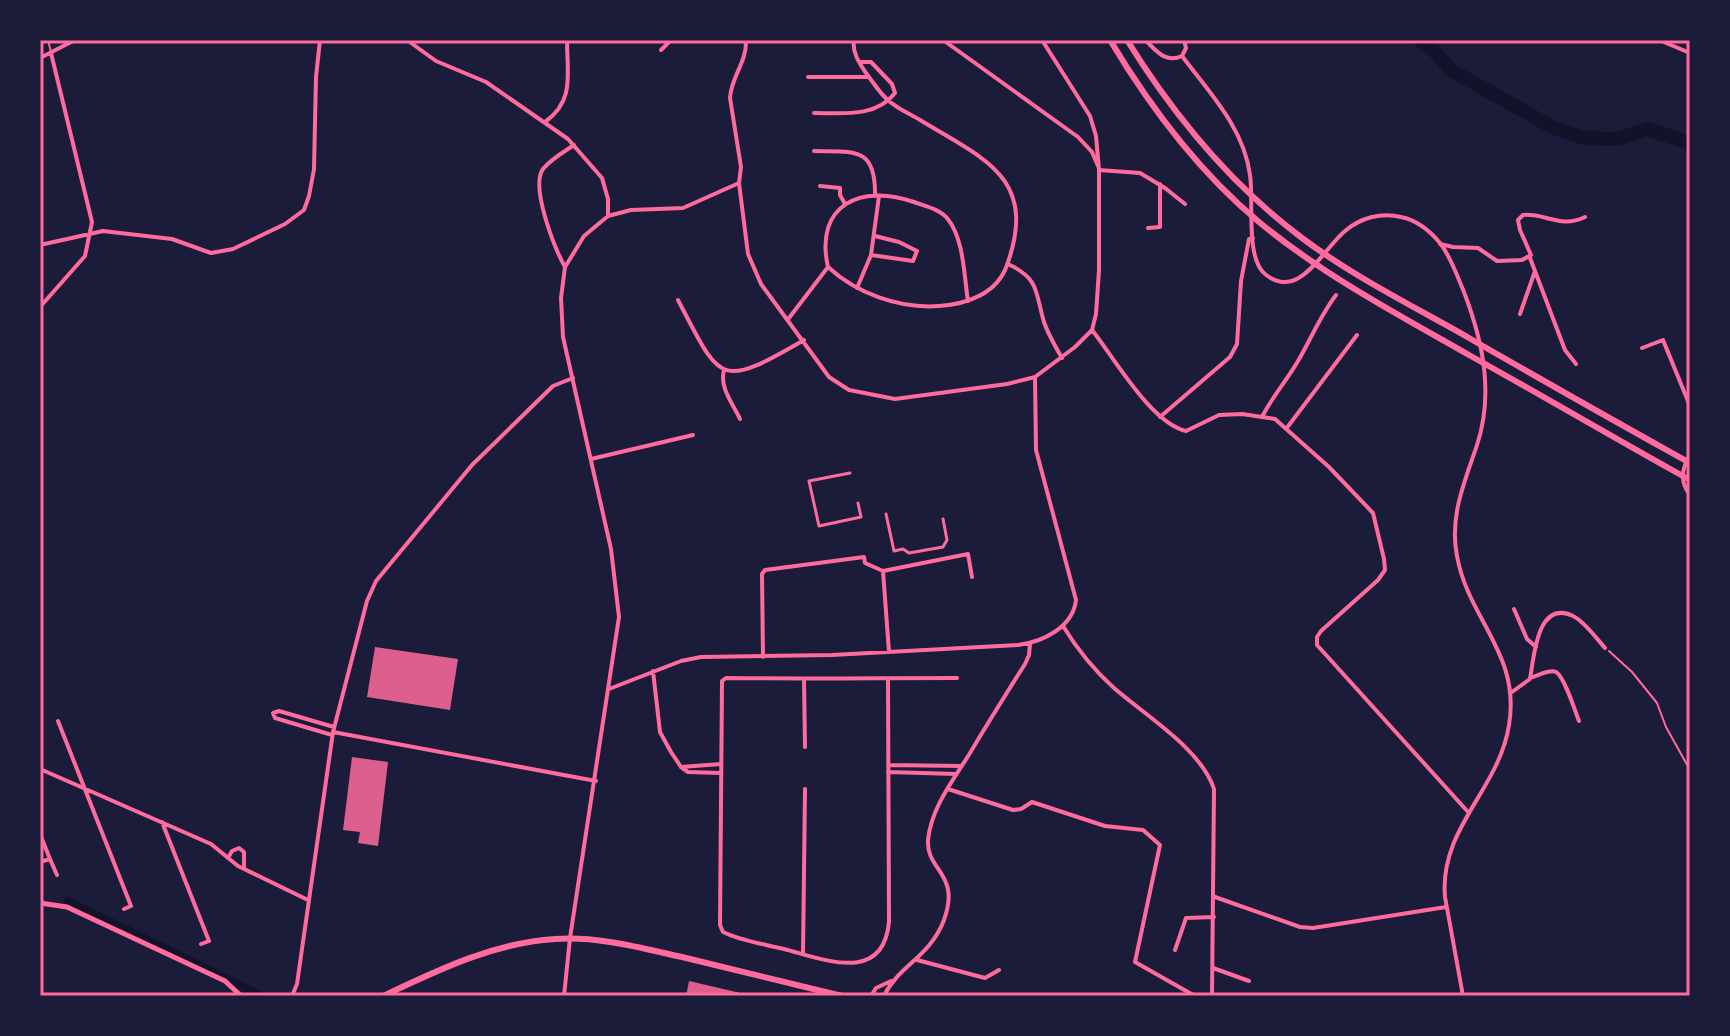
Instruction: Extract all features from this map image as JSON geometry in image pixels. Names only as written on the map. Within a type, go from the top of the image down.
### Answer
[{"type":"main road","points":[[1110,40],[1176,136],[1257,220],[1309,260],[1354,290],[1690,480]]},
{"type":"main road","points":[[1127,40],[1157,89],[1190,132],[1227,172],[1302,238],[1439,321],[1690,463]]},
{"type":"main road","points":[[40,903],[67,907],[225,981],[241,996]]},
{"type":"main road","points":[[383,996],[483,953],[527,942],[570,938],[640,947],[842,996]]},
{"type":"street","points":[[40,58],[75,40]]},
{"type":"street","points":[[40,245],[103,231],[172,239],[211,253],[233,249],[285,224],[304,210],[314,169],[320,40]]},
{"type":"street","points":[[407,40],[436,61],[486,82],[574,145],[602,178],[608,199],[608,216]]},
{"type":"street","points":[[545,122],[558,113],[565,102],[567,40]]},
{"type":"street","points":[[661,50],[671,40]]},
{"type":"street","points":[[746,40],[746,56],[730,89],[741,167],[739,183],[748,254],[761,284],[829,377],[839,386],[873,396],[907,399],[1035,377],[1062,358],[1092,330],[1099,270],[1096,136],[1090,116],[1042,40]]},
{"type":"street","points":[[828,267],[843,281],[857,288],[911,306],[937,307],[968,301],[988,292],[1005,272],[1018,223],[1015,198],[1005,178],[982,158],[889,101],[859,62],[853,47],[854,40]]},
{"type":"street","points":[[943,40],[1078,137],[1092,152],[1099,170]]},
{"type":"street","points":[[1145,40],[1170,59],[1182,56],[1186,48],[1184,40]]},
{"type":"street","points":[[1659,40],[1690,53]]},
{"type":"street","points":[[40,307],[85,256],[92,222],[51,53]]},
{"type":"street","points":[[1182,56],[1229,118],[1238,136],[1250,173],[1255,260],[1260,269],[1271,278],[1287,282],[1303,276],[1339,236],[1364,219],[1389,214],[1405,217],[1424,227],[1440,244],[1460,282],[1474,320],[1483,356],[1487,392],[1476,446],[1463,481],[1454,534],[1462,577],[1499,650],[1512,692],[1510,724],[1503,755],[1447,855],[1443,882],[1463,996]]},
{"type":"street","points":[[814,113],[858,113],[889,101],[895,93],[892,84],[871,62],[859,62]]},
{"type":"street","points":[[808,77],[869,77]]},
{"type":"street","points":[[565,267],[553,242],[539,189],[543,168],[574,145]]},
{"type":"street","points":[[814,151],[856,152],[864,155],[873,168],[877,196],[875,236],[871,255],[857,288]]},
{"type":"street","points":[[1099,170],[1140,173],[1185,204]]},
{"type":"street","points":[[564,996],[619,617],[618,591],[563,337],[561,298],[565,267],[584,236],[608,216],[631,210],[683,208],[739,183]]},
{"type":"street","points":[[1148,228],[1160,227],[1160,184]]},
{"type":"street","points":[[820,186],[840,188],[845,204]]},
{"type":"street","points":[[788,319],[828,267],[827,229],[834,214],[856,198],[899,197],[934,209],[946,218],[959,246],[968,301]]},
{"type":"street","points":[[1576,364],[1565,350],[1518,220],[1523,215],[1561,222],[1585,217]]},
{"type":"street","points":[[871,255],[913,261],[917,251],[899,242],[875,236]]},
{"type":"street","points":[[1160,417],[1230,357],[1237,344],[1241,281],[1249,239],[1253,238]]},
{"type":"street","points":[[1440,244],[1478,248],[1497,261],[1530,258]]},
{"type":"street","points":[[1008,264],[1022,270],[1034,283],[1048,332],[1062,358]]},
{"type":"street","points":[[1520,314],[1535,268]]},
{"type":"street","points":[[1263,415],[1336,295]]},
{"type":"street","points":[[678,300],[709,359],[724,370],[734,372],[757,367],[804,340]]},
{"type":"street","points":[[1092,330],[1160,417],[1186,431],[1219,415],[1263,415],[1275,419],[1329,467],[1373,513],[1385,570],[1378,580],[1321,631],[1317,645],[1469,813]]},
{"type":"street","points":[[1286,429],[1357,335]]},
{"type":"street","points":[[1642,348],[1663,340],[1690,406]]},
{"type":"street","points":[[724,370],[724,385],[740,419]]},
{"type":"street","points":[[609,689],[681,661],[701,657],[763,657],[1030,644],[1063,626],[1072,617],[1076,600],[1036,450],[1035,377]]},
{"type":"street","points":[[292,996],[297,984],[333,731],[367,601],[376,581],[472,465],[553,386],[573,378]]},
{"type":"street","points":[[591,459],[693,435]]},
{"type":"street","points":[[1690,454],[1683,468],[1683,486],[1690,495]]},
{"type":"street","points":[[850,473],[809,481],[819,526],[861,517],[858,503]]},
{"type":"street","points":[[886,514],[894,551],[903,549],[909,553],[943,547],[947,540],[943,519]]},
{"type":"street","points":[[763,657],[762,574],[765,570],[864,557],[865,563],[883,571],[968,554],[972,577]]},
{"type":"street","points":[[883,571],[889,652]]},
{"type":"street","points":[[1514,609],[1527,639],[1536,647]]},
{"type":"street","points":[[1530,679],[1541,624],[1550,616],[1561,612],[1575,617],[1605,648]]},
{"type":"street","points":[[1063,626],[1076,649],[1111,685],[1199,760],[1210,776],[1214,789],[1212,996]]},
{"type":"street","points":[[871,996],[876,988],[893,980],[917,960],[940,930],[949,900],[947,883],[928,846],[931,825],[956,774],[1025,664],[1030,644]]},
{"type":"street","points":[[653,671],[660,732],[681,767],[688,772],[720,773]]},
{"type":"street","points":[[1512,692],[1530,679],[1557,672],[1579,721]]},
{"type":"street","points":[[888,678],[887,937],[871,957],[855,964],[840,963],[727,934],[721,929],[722,681],[726,678],[804,679],[888,678],[957,678]]},
{"type":"street","points":[[804,679],[805,747]]},
{"type":"street","points":[[333,731],[279,711],[273,713],[275,718],[333,731],[596,781]]},
{"type":"street","points":[[58,721],[131,906],[124,909]]},
{"type":"street","points":[[681,767],[721,764]]},
{"type":"street","points":[[888,765],[961,766]]},
{"type":"street","points":[[40,769],[211,844],[244,869],[308,900]]},
{"type":"street","points":[[888,772],[956,774]]},
{"type":"street","points":[[803,954],[805,789]]},
{"type":"street","points":[[948,789],[1013,810],[1032,802],[1105,826],[1143,830],[1160,845],[1135,962],[1195,996]]},
{"type":"street","points":[[162,822],[209,941],[201,944]]},
{"type":"street","points":[[40,834],[57,875]]},
{"type":"street","points":[[228,858],[232,851],[239,848],[244,852],[244,869]]},
{"type":"street","points":[[40,862],[50,859]]},
{"type":"street","points":[[1214,897],[1300,927],[1313,928],[1446,907]]},
{"type":"street","points":[[1175,950],[1186,918],[1214,917]]},
{"type":"street","points":[[917,960],[985,978],[999,970]]},
{"type":"street","points":[[1213,968],[1249,981]]},
{"type":"street","points":[[884,996],[893,980]]},
{"type":"lane","points":[[48,40],[51,53]]},
{"type":"path","points":[[1605,648],[1632,672],[1657,703],[1666,727],[1690,770]]},
{"type":"building","points":[[375,647],[458,659],[450,710],[367,697]]},
{"type":"building","points":[[352,757],[388,762],[378,846],[358,843],[360,832],[343,830]]},
{"type":"building","points":[[689,981],[749,995],[749,996],[686,996]]},
{"type":"waterway","points":[[1420,40],[1431,47],[1451,70],[1552,127],[1583,138],[1618,139],[1647,129],[1690,143]]},
{"type":"waterway","points":[[68,901],[262,996]]}]
